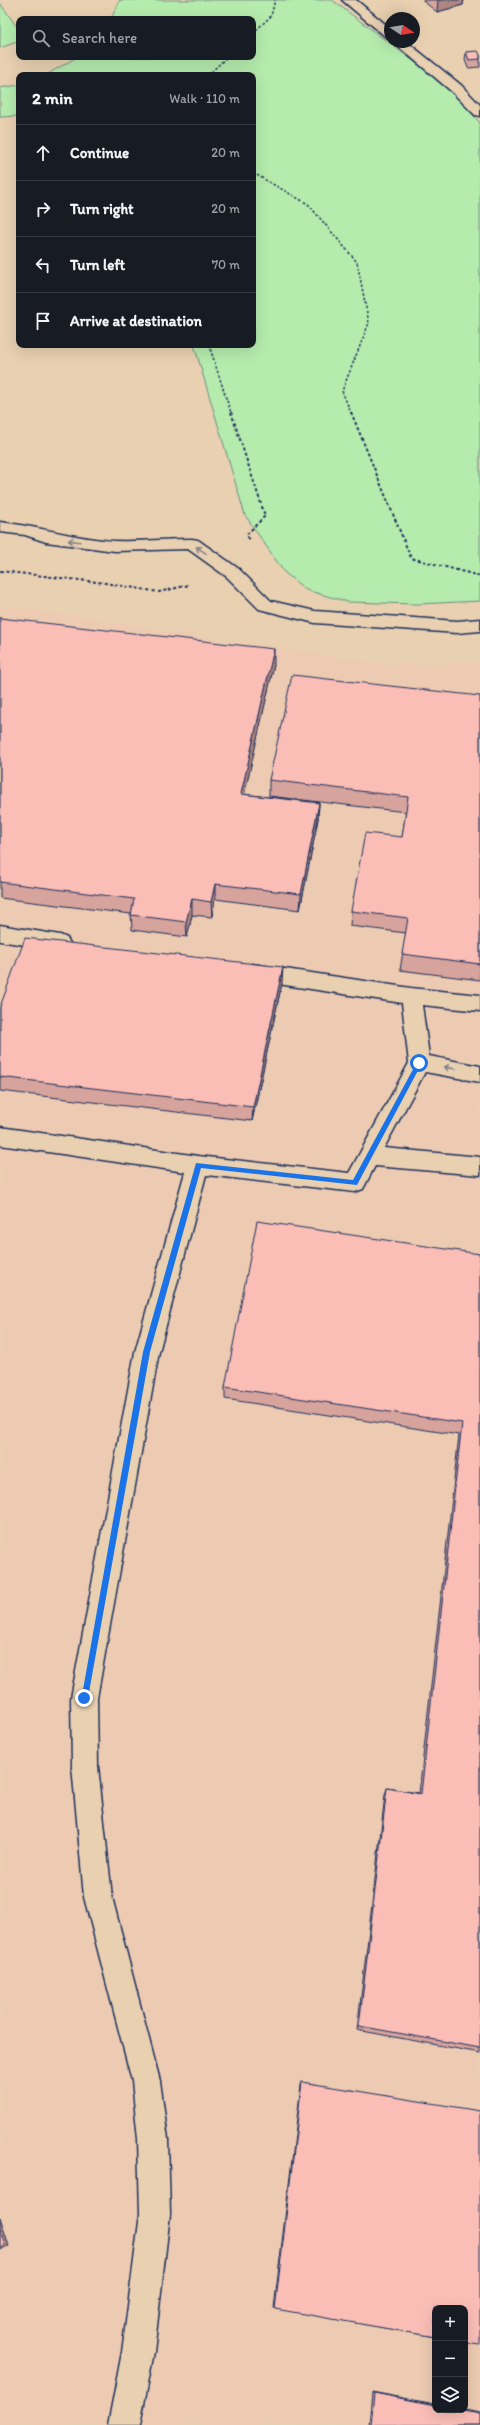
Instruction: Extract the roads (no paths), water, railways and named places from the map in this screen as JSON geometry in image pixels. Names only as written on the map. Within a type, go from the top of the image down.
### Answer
[{"type":"street","points":[[348,0],[384,29]]},
{"type":"street","points":[[406,48],[456,88],[480,112]]},
{"type":"street","points":[[0,527],[27,530],[46,537],[115,546],[192,544],[233,573],[265,605],[315,617],[457,627],[480,625]]},
{"type":"street","points":[[0,933],[79,946]]},
{"type":"street","points":[[237,970],[411,996],[480,1003]]},
{"type":"street","points":[[0,1136],[198,1165],[354,1183],[419,1063],[411,996]]},
{"type":"street","points":[[419,1063],[480,1074]]},
{"type":"street","points":[[369,1156],[480,1166]]},
{"type":"street","points":[[124,2425],[138,2352],[155,2214],[153,2139],[146,2081],[98,1897],[85,1766],[84,1698],[147,1352],[198,1165]]}]
